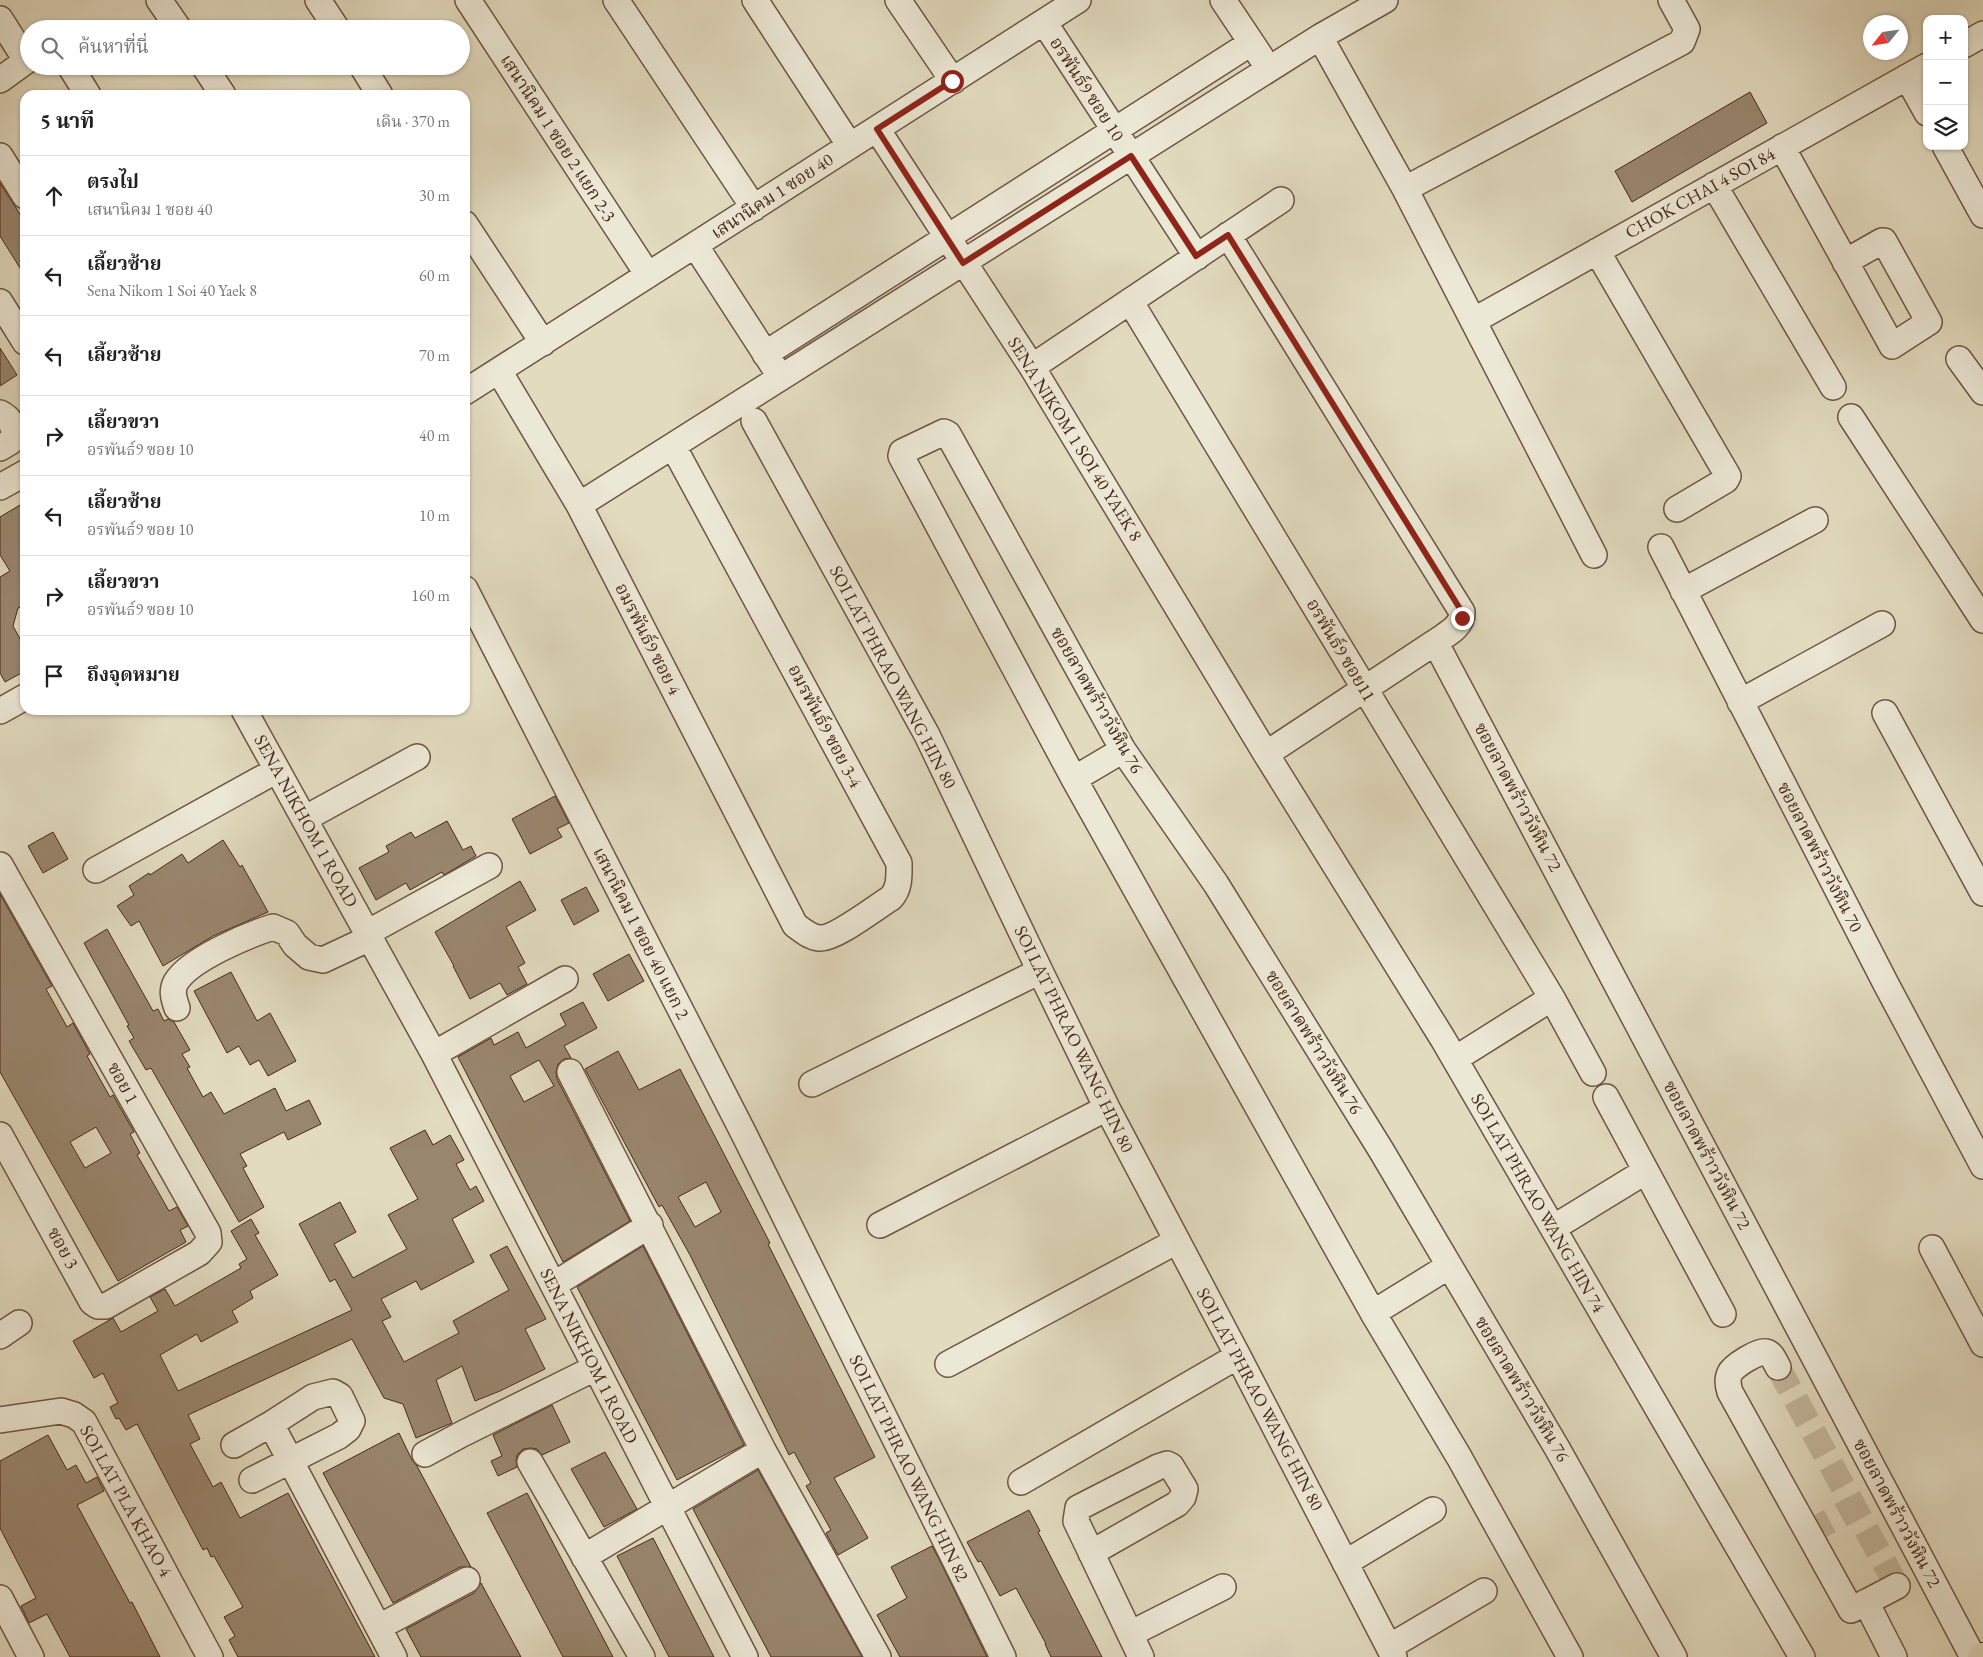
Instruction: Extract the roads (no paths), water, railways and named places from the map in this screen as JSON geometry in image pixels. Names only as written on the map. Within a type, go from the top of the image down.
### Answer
[{"type":"street","points":[[160,0],[173,20]]},
{"type":"street","points":[[318,0],[331,20]]},
{"type":"street","name":"เสนานิคม 1 ซอย 2 แยก 2-3","points":[[468,0],[648,275]]},
{"type":"street","points":[[616,0],[754,208]]},
{"type":"street","points":[[755,0],[850,146]]},
{"type":"street","points":[[898,0],[952,81]]},
{"type":"street","points":[[1222,0],[1269,69]]},
{"type":"street","points":[[580,505],[1320,37],[1385,0]]},
{"type":"street","points":[[1405,189],[1682,42],[1687,29],[1671,0]]},
{"type":"street","name":"เสนานิคม 1 ซอย 40","points":[[470,389],[952,81],[1060,8]]},
{"type":"street","name":"อรพันธ์9 ซอย 10","points":[[1060,8],[1114,130],[1196,256]]},
{"type":"street","points":[[0,19],[20,48]]},
{"type":"street","points":[[1968,43],[1983,34]]},
{"type":"street","points":[[1320,37],[1405,189],[1594,555]]},
{"type":"street","points":[[765,354],[1252,43]]},
{"type":"street","points":[[0,80],[20,65]]},
{"type":"street","points":[[1917,72],[1925,105]]},
{"type":"street","name":"CHOK CHAI 4 SOI 84","points":[[1473,321],[1917,72]]},
{"type":"street","points":[[76,75],[85,90]]},
{"type":"street","points":[[210,75],[220,90]]},
{"type":"street","points":[[368,75],[377,90]]},
{"type":"street","name":"SENA NIKOM 1 SOI 40 YAEK 8","points":[[877,129],[1032,367],[1266,754]]},
{"type":"street","points":[[1782,147],[1845,262]]},
{"type":"street","points":[[1947,150],[1983,214]]},
{"type":"street","points":[[0,156],[20,188]]},
{"type":"street","points":[[1714,185],[1833,388]]},
{"type":"street","points":[[1032,367],[1281,200]]},
{"type":"street","points":[[470,232],[543,343]]},
{"type":"street","points":[[1228,235],[1462,612],[1462,618],[1458,624],[1434,643],[1266,754]]},
{"type":"street","points":[[695,246],[780,378]]},
{"type":"street","points":[[1597,251],[1728,476],[1726,480],[1677,510]]},
{"type":"street","name":"อรพันธ์9 ซอย11","points":[[1130,301],[1552,998],[1593,1073]]},
{"type":"street","points":[[0,302],[20,334]]},
{"type":"street","points":[[1960,359],[1983,392]]},
{"type":"street","name":"อมรพันธ์9 ซอย 4","points":[[499,371],[580,505],[788,912]]},
{"type":"street","points":[[0,413],[10,421],[14,428],[13,441]]},
{"type":"street","points":[[1851,417],[1983,620]]},
{"type":"street","name":"SOI LAT PHRAO WANG HIN 80","points":[[754,421],[926,735],[1107,1108],[1392,1652]]},
{"type":"street","name":"ซอยลาดพร้าววังหิน 76","points":[[1074,779],[901,454],[946,432],[1122,750],[1221,892],[1381,1150],[1557,1448],[1674,1657]]},
{"type":"street","name":"อมรพันธ์9 ซอย 3-4","points":[[673,446],[899,863],[899,881],[896,892],[891,898],[833,935],[820,938],[807,934],[795,925],[788,912]]},
{"type":"street","points":[[0,487],[20,476]]},
{"type":"street","points":[[1683,591],[1815,520]]},
{"type":"street","name":"ซอยลาดพร้าววังหิน 70","points":[[1661,547],[1983,1166]]},
{"type":"street","name":"เสนานิคม 1 ซอย 40 แยก 2","points":[[470,599],[816,1278]]},
{"type":"street","points":[[1740,702],[1882,624]]},
{"type":"street","name":"ซอยลาดพร้าววังหิน 72","points":[[1441,653],[1973,1657]]},
{"type":"street","points":[[0,711],[20,700]]},
{"type":"street","points":[[1885,713],[1983,893]]},
{"type":"street","name":"SENA NIKHOM 1 ROAD","points":[[247,715],[434,1054],[744,1657]]},
{"type":"street","points":[[1122,750],[1074,779],[1373,1313],[1459,1457],[1570,1657]]},
{"type":"street","name":"SOI LAT PHRAO WANG HIN 74","points":[[1266,754],[1455,1059],[1802,1657]]},
{"type":"street","points":[[304,819],[417,757]]},
{"type":"street","points":[[96,870],[277,770]]},
{"type":"street","name":"ซอย 1","points":[[0,865],[208,1233],[209,1242],[199,1253],[152,1280]]},
{"type":"street","points":[[177,1008],[172,996],[176,983],[191,966],[254,933],[273,927],[287,933],[295,945],[309,957],[323,960],[489,866]]},
{"type":"street","points":[[812,1084],[1040,972]]},
{"type":"street","points":[[434,1054],[565,979]]},
{"type":"street","points":[[1455,1059],[1552,998]]},
{"type":"street","points":[[570,1072],[650,1225],[763,1450],[878,1657]]},
{"type":"street","points":[[1606,1097],[1724,1314]]},
{"type":"street","points":[[880,1224],[1107,1108]]},
{"type":"street","name":"ซอย 3","points":[[0,1135],[92,1302],[98,1306],[106,1306],[152,1280]]},
{"type":"street","points":[[1553,1228],[1646,1171]]},
{"type":"street","points":[[553,1285],[650,1225]]},
{"type":"street","points":[[948,1364],[1177,1241]]},
{"type":"street","points":[[1932,1248],[1983,1344]]},
{"type":"street","points":[[1373,1313],[1449,1266]]},
{"type":"street","name":"SOI LAT PHRAO WANG HIN 82","points":[[816,1278],[1003,1657]]},
{"type":"street","points":[[1778,1367],[1771,1354],[1765,1351],[1759,1352],[1732,1369],[1728,1377],[1730,1392],[1851,1610],[1898,1586]]},
{"type":"street","points":[[1021,1482],[1238,1356]]},
{"type":"street","points":[[425,1454],[595,1368]]},
{"type":"street","points":[[234,1445],[313,1397],[333,1392],[340,1396],[352,1421],[348,1428],[295,1470],[252,1480]]},
{"type":"street","name":"SOI LAT PLA KHAO 4","points":[[1,1418],[61,1410],[74,1415],[84,1422],[210,1657]]},
{"type":"street","points":[[271,1424],[394,1657]]},
{"type":"street","points":[[584,1556],[763,1450]]},
{"type":"street","points":[[530,1462],[642,1657]]},
{"type":"street","points":[[1345,1563],[1433,1510]]},
{"type":"street","points":[[1091,1553],[1141,1657]]},
{"type":"street","points":[[379,1627],[467,1580]]},
{"type":"street","points":[[1130,1634],[1223,1587]]},
{"type":"street","points":[[1392,1652],[1484,1591]]},
{"type":"street","points":[[0,1598],[31,1657]]},
{"type":"street","points":[[1866,1602],[1894,1657]]},
{"type":"tunnel","points":[[1778,1367],[1897,1586]]},
{"type":"tunnel","points":[[1808,1533],[1854,1508]]}]
